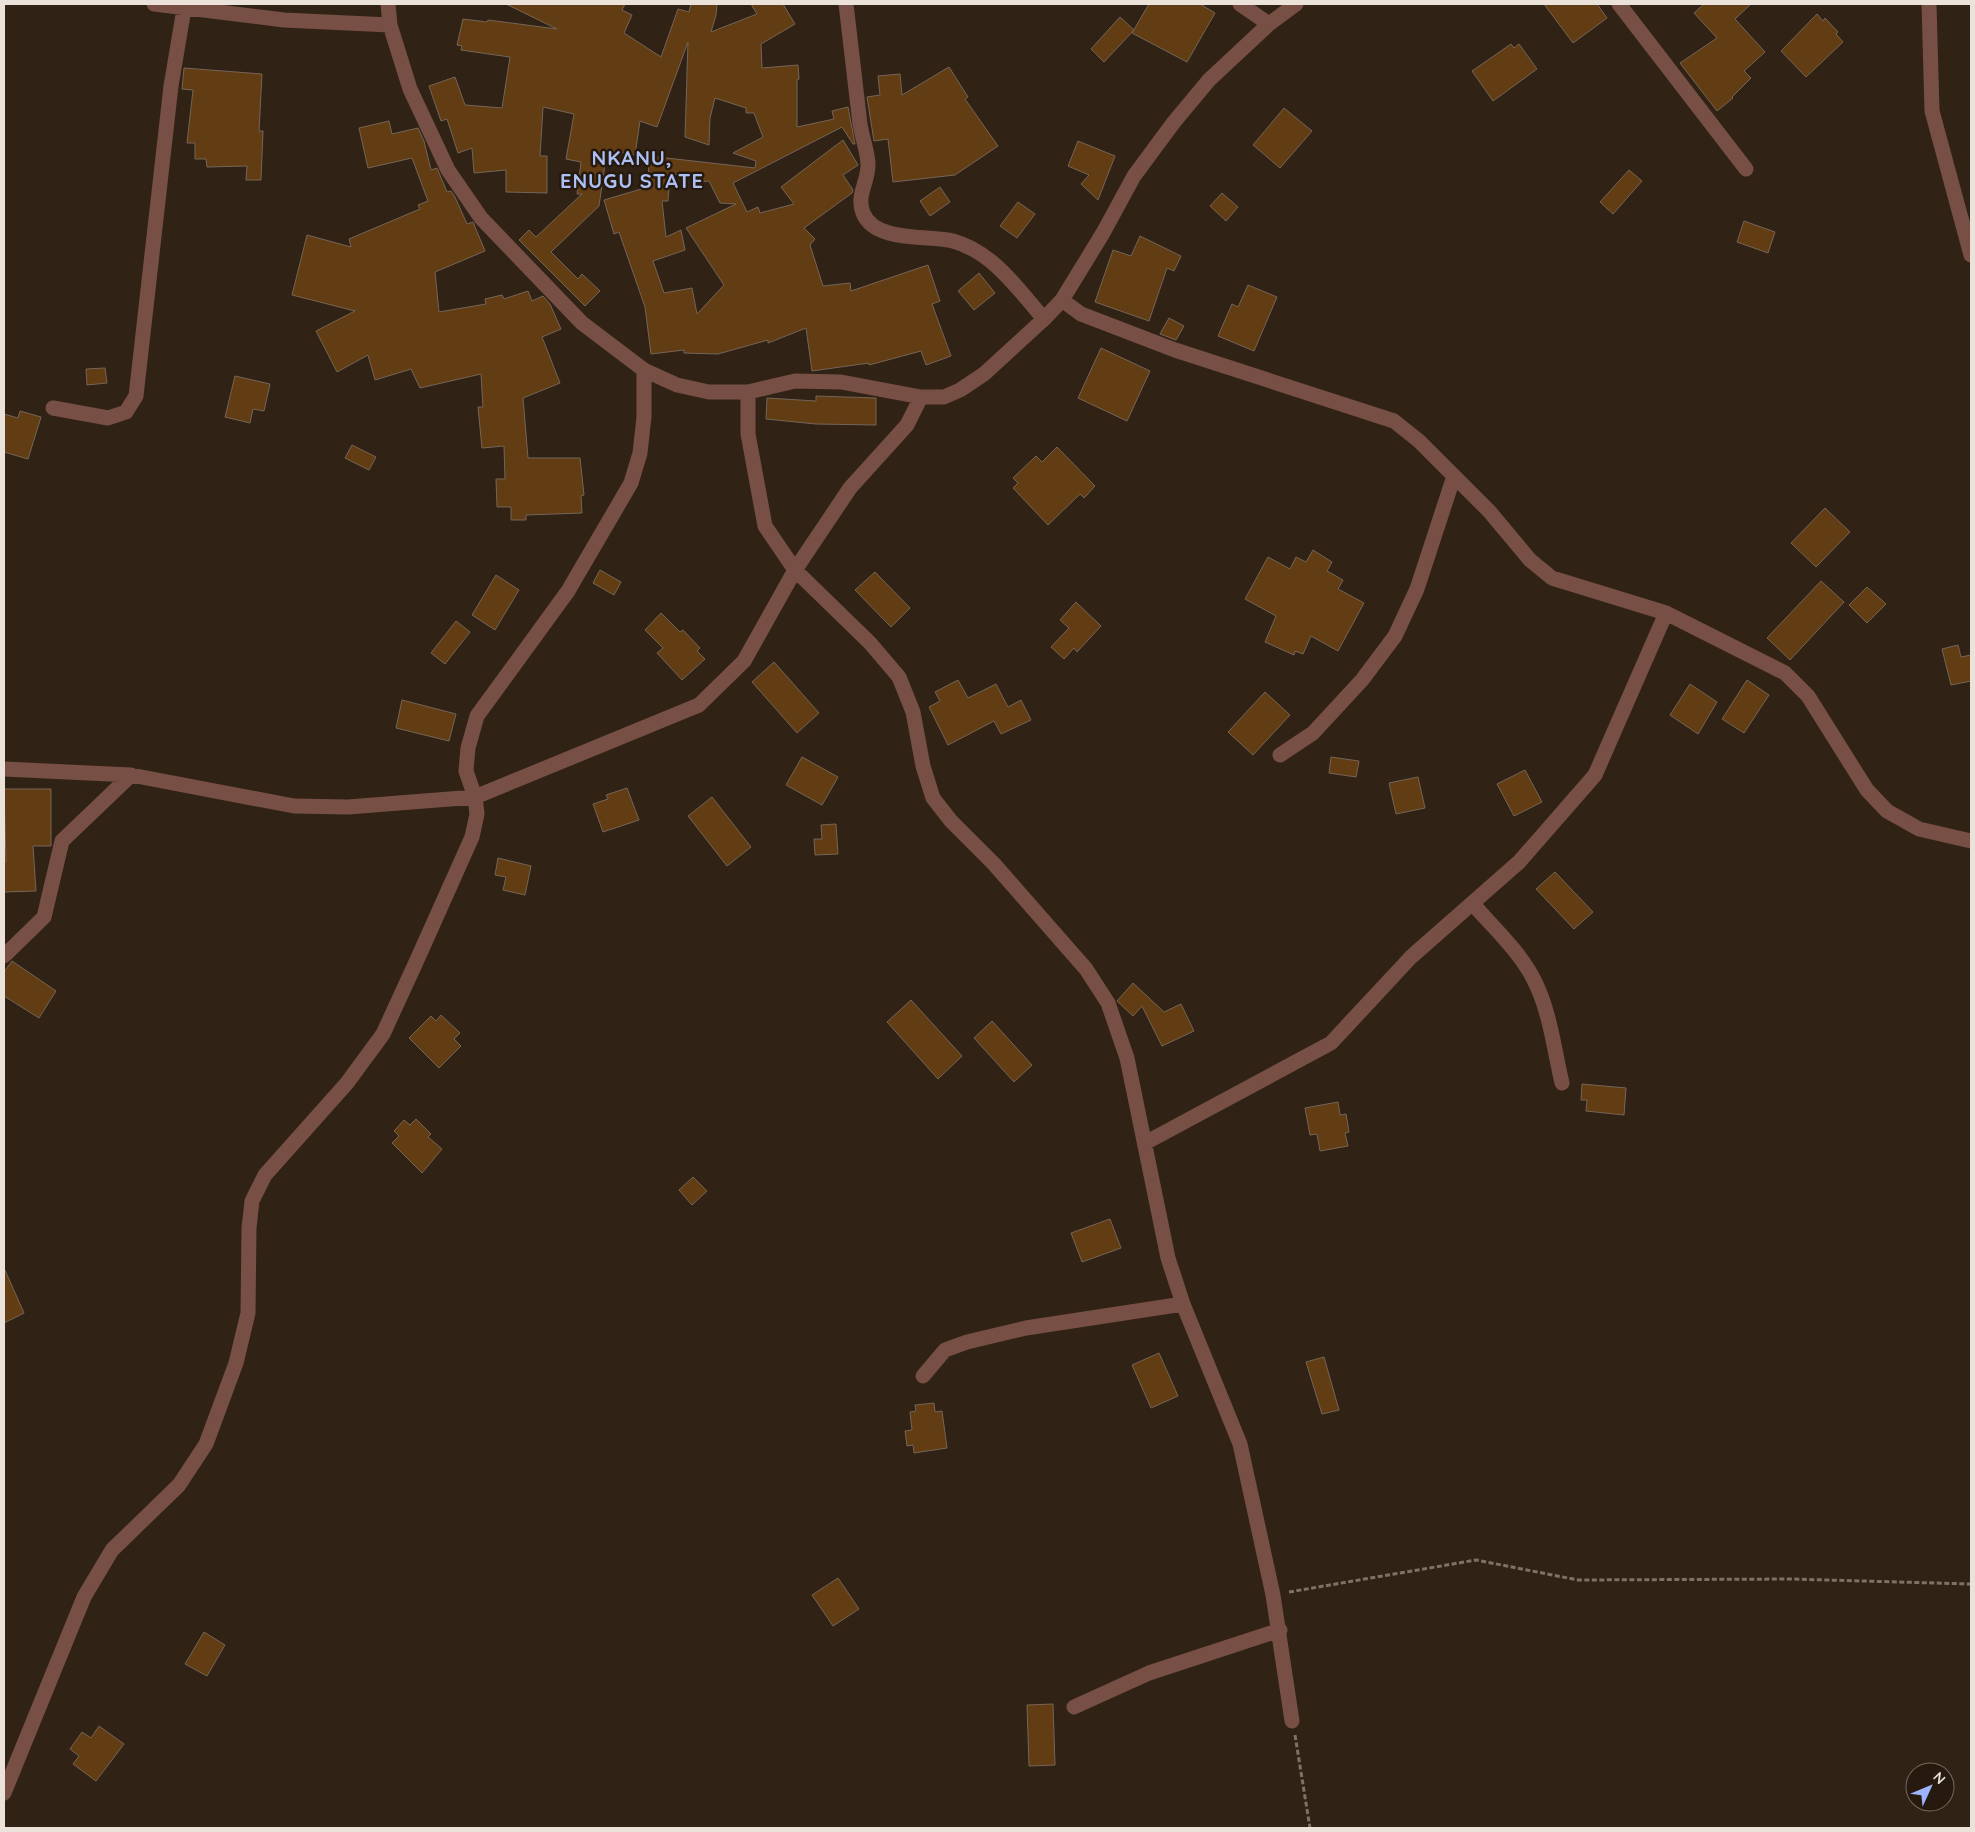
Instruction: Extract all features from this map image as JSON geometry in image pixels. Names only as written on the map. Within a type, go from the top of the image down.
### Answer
[{"type":"street","points":[[154,4],[284,20],[390,25]]},
{"type":"street","points":[[388,4],[390,25],[410,89],[448,170],[481,218],[582,323],[644,370],[677,385],[709,392],[748,392],[795,381],[841,382],[921,398],[944,397],[960,390],[984,374],[1044,319],[1062,300],[1103,233],[1134,176],[1174,122],[1209,80],[1269,24],[1296,4]]},
{"type":"street","points":[[846,4],[860,127],[868,166],[860,197],[864,215],[878,229],[898,236],[953,241],[979,251],[996,264],[1044,319]]},
{"type":"street","points":[[1240,4],[1269,24]]},
{"type":"street","points":[[1619,4],[1746,169]]},
{"type":"street","points":[[1929,4],[1932,111],[1971,255]]},
{"type":"street","points":[[53,408],[108,418],[126,412],[136,396],[171,86],[184,9]]},
{"type":"street","points":[[1062,300],[1081,314],[1175,350],[1394,421],[1419,441],[1488,511],[1530,560],[1552,578],[1666,613],[1785,673],[1808,696],[1867,790],[1887,811],[1920,829],[1971,841]]},
{"type":"street","points":[[4,1793],[84,1597],[112,1550],[180,1485],[206,1444],[236,1363],[248,1313],[249,1228],[252,1201],[265,1175],[346,1082],[383,1034],[472,837],[477,814],[475,797],[466,772],[468,748],[477,716],[568,591],[631,482],[640,453],[644,417],[644,370]]},
{"type":"street","points":[[748,392],[748,434],[765,526],[795,570],[870,643],[899,677],[913,712],[923,766],[932,798],[1056,934],[1086,969],[1108,1003],[1127,1058],[1168,1258],[1183,1304],[1240,1444],[1280,1630],[1292,1721]]},
{"type":"street","points":[[4,768],[131,775],[294,806],[348,807],[475,797],[698,705],[744,661],[795,570],[850,488],[906,425],[921,398]]},
{"type":"street","points":[[1280,756],[1313,733],[1362,680],[1395,636],[1417,589],[1454,476]]},
{"type":"street","points":[[1145,1143],[1331,1043],[1411,957],[1519,862],[1595,774],[1666,613]]},
{"type":"street","points":[[4,956],[44,917],[62,840],[131,775]]},
{"type":"street","points":[[1472,903],[1515,952],[1533,977],[1543,1000],[1562,1083]]},
{"type":"street","points":[[923,1376],[946,1350],[967,1342],[1026,1328],[1183,1304]]},
{"type":"street","points":[[1074,1707],[1148,1673],[1280,1630]]},
{"type":"path","points":[[1273,1595],[1453,1562],[1476,1560],[1578,1580],[1791,1579],[1971,1584]]},
{"type":"path","points":[[1292,1721],[1310,1828]]},
{"type":"building","points":[[506,4],[625,4],[622,10],[632,15],[624,33],[661,57],[678,9],[689,12],[691,4],[717,4],[711,32],[757,14],[751,4],[783,4],[795,24],[761,44],[762,68],[798,65],[797,127],[834,119],[832,111],[848,107],[855,144],[853,144],[842,127],[733,183],[747,212],[758,207],[760,213],[794,204],[781,187],[843,140],[858,165],[843,175],[853,190],[852,193],[804,228],[815,239],[810,245],[823,286],[850,283],[851,291],[928,265],[940,301],[932,304],[951,356],[926,365],[921,351],[869,365],[869,363],[812,371],[806,328],[768,343],[768,340],[718,354],[684,353],[684,350],[651,354],[645,307],[619,232],[614,234],[604,200],[648,187],[649,156],[755,168],[756,161],[733,153],[763,137],[754,113],[746,113],[746,108],[715,98],[710,118],[709,145],[685,137],[688,42],[657,127],[640,121],[635,155],[607,150],[599,206],[551,252],[578,279],[582,274],[600,291],[585,306],[519,240],[529,230],[536,237],[582,194],[577,194],[581,162],[566,159],[574,114],[543,107],[540,156],[547,156],[547,193],[506,192],[506,170],[474,173],[472,148],[458,153],[447,119],[441,121],[429,86],[455,77],[465,105],[502,108],[510,57],[461,50],[462,46],[457,45],[463,19],[487,22],[488,20],[557,29]],"holes":[[[670,174],[696,176],[697,182],[709,181],[720,203],[736,204],[686,228],[724,285],[697,314],[692,288],[664,293],[653,261],[685,250],[681,230],[666,237],[662,201],[668,201]]]},
{"type":"building","points":[[1149,4],[1200,4],[1215,13],[1187,62],[1132,33]]},
{"type":"building","points":[[1544,4],[1597,4],[1607,18],[1573,43]]},
{"type":"building","points":[[1704,4],[1751,4],[1735,19],[1765,52],[1744,71],[1751,78],[1733,98],[1717,111],[1680,63],[1717,38],[1694,13]]},
{"type":"building","points":[[1817,14],[1823,21],[1825,18],[1838,32],[1836,34],[1843,42],[1806,77],[1781,51]]},
{"type":"building","points":[[1120,17],[1134,30],[1104,62],[1091,49]]},
{"type":"building","points":[[1511,44],[1514,48],[1519,44],[1537,69],[1493,101],[1472,71]]},
{"type":"building","points":[[949,67],[968,97],[965,99],[998,146],[955,175],[893,182],[888,139],[874,141],[867,97],[880,95],[878,76],[900,74],[902,95]]},
{"type":"building","points":[[184,68],[262,74],[259,131],[263,131],[261,180],[246,180],[247,166],[207,167],[206,159],[195,159],[195,143],[187,143],[193,90],[182,89]]},
{"type":"building","points":[[1284,108],[1312,131],[1280,168],[1253,145]]},
{"type":"building","points":[[389,121],[392,134],[418,128],[424,141],[431,170],[437,168],[447,192],[451,191],[455,197],[467,224],[473,222],[485,251],[435,272],[439,312],[486,304],[485,299],[502,295],[504,299],[528,291],[532,301],[543,296],[550,304],[561,329],[542,337],[560,383],[523,398],[528,458],[580,458],[584,495],[581,496],[582,513],[526,515],[526,520],[511,520],[511,507],[497,507],[496,479],[505,479],[504,446],[482,448],[478,407],[483,407],[481,374],[420,388],[411,369],[375,380],[368,355],[337,372],[316,331],[355,311],[292,295],[307,235],[351,247],[349,239],[420,209],[418,205],[428,201],[412,158],[368,168],[359,128]]},
{"type":"building","points":[[1078,141],[1115,156],[1098,200],[1081,184],[1089,175],[1068,166]]},
{"type":"building","points":[[1629,170],[1642,181],[1613,214],[1600,202]]},
{"type":"building","points":[[940,187],[950,202],[930,216],[920,201]]},
{"type":"building","points":[[1222,193],[1238,207],[1226,221],[1210,206]]},
{"type":"building","points":[[1018,202],[1035,214],[1017,238],[1000,226]]},
{"type":"building","points":[[1744,221],[1775,232],[1768,253],[1737,242]]},
{"type":"building","points":[[1140,236],[1181,256],[1174,271],[1167,268],[1149,321],[1095,302],[1113,250],[1131,256]]},
{"type":"building","points":[[979,273],[995,293],[974,310],[958,291]]},
{"type":"building","points":[[1248,285],[1277,297],[1254,351],[1218,336],[1232,304],[1238,307]]},
{"type":"building","points":[[1169,318],[1184,326],[1176,340],[1160,334]]},
{"type":"building","points":[[1101,348],[1150,371],[1127,421],[1078,398]]},
{"type":"building","points":[[105,368],[107,383],[87,385],[86,369]]},
{"type":"building","points":[[235,376],[270,384],[264,411],[253,409],[250,423],[225,417]]},
{"type":"building","points":[[816,396],[876,398],[876,425],[816,424],[766,419],[767,398],[816,401]]},
{"type":"building","points":[[20,411],[41,417],[28,459],[4,452],[4,414],[18,418]]},
{"type":"building","points":[[352,445],[376,457],[369,470],[345,458]]},
{"type":"building","points":[[1057,447],[1095,486],[1084,498],[1080,494],[1048,525],[1013,488],[1018,483],[1013,478],[1036,456],[1042,462]]},
{"type":"building","points":[[1825,508],[1850,532],[1816,567],[1791,543]]},
{"type":"building","points":[[1313,550],[1332,562],[1327,571],[1343,580],[1338,589],[1364,603],[1338,651],[1311,636],[1303,654],[1295,651],[1294,655],[1265,642],[1276,616],[1245,599],[1268,557],[1290,569],[1296,557],[1306,562]]},
{"type":"building","points":[[600,570],[621,582],[614,595],[593,583]]},
{"type":"building","points":[[875,572],[910,608],[891,627],[855,590]]},
{"type":"building","points":[[496,575],[519,590],[495,630],[472,615]]},
{"type":"building","points":[[1821,581],[1844,602],[1790,660],[1767,638]]},
{"type":"building","points":[[1867,587],[1886,604],[1867,623],[1849,605]]},
{"type":"building","points":[[1076,602],[1101,626],[1077,652],[1074,648],[1064,659],[1051,647],[1069,628],[1060,620]]},
{"type":"building","points":[[661,613],[680,632],[683,630],[700,648],[697,651],[705,659],[682,680],[657,653],[663,648],[645,630]]},
{"type":"building","points":[[456,621],[470,632],[445,664],[431,653]]},
{"type":"building","points":[[1958,645],[1961,657],[1971,655],[1971,681],[1951,685],[1942,649]]},
{"type":"building","points":[[774,662],[819,713],[797,733],[752,682]]},
{"type":"building","points":[[958,680],[968,698],[996,684],[1008,707],[1021,700],[1031,720],[1001,734],[994,721],[948,745],[929,707],[940,701],[935,692]]},
{"type":"building","points":[[1747,680],[1769,695],[1744,733],[1722,719]]},
{"type":"building","points":[[1690,684],[1717,702],[1698,734],[1670,715]]},
{"type":"building","points":[[1265,692],[1290,715],[1253,755],[1228,732]]},
{"type":"building","points":[[402,700],[456,714],[449,741],[396,728]]},
{"type":"building","points":[[802,757],[838,777],[822,805],[786,785]]},
{"type":"building","points":[[1331,757],[1359,761],[1356,777],[1329,773]]},
{"type":"building","points":[[1525,770],[1542,802],[1514,816],[1497,784]]},
{"type":"building","points":[[1418,777],[1425,808],[1396,814],[1389,783]]},
{"type":"building","points":[[627,788],[639,820],[603,832],[593,804],[608,799],[606,795]]},
{"type":"building","points":[[4,789],[51,789],[51,846],[33,846],[36,891],[4,892],[4,862],[6,861]]},
{"type":"building","points":[[712,797],[751,847],[727,866],[688,816]]},
{"type":"building","points":[[836,824],[838,854],[815,855],[814,839],[822,839],[821,825]]},
{"type":"building","points":[[498,858],[531,866],[525,895],[503,890],[506,877],[495,875]]},
{"type":"building","points":[[1555,872],[1593,912],[1574,929],[1536,889]]},
{"type":"building","points":[[12,961],[56,991],[39,1018],[4,996],[4,972]]},
{"type":"building","points":[[1133,983],[1164,1012],[1181,1004],[1194,1031],[1162,1046],[1142,1006],[1133,1016],[1117,1001]]},
{"type":"building","points":[[911,1000],[962,1056],[938,1079],[887,1022]]},
{"type":"building","points":[[441,1015],[460,1033],[454,1039],[461,1046],[439,1068],[409,1038],[431,1016],[436,1021]]},
{"type":"building","points":[[992,1021],[1032,1065],[1014,1082],[974,1038]]},
{"type":"building","points":[[1582,1084],[1626,1088],[1624,1115],[1586,1111],[1587,1100],[1581,1100]]},
{"type":"building","points":[[1338,1102],[1340,1115],[1346,1114],[1349,1132],[1345,1133],[1348,1146],[1320,1151],[1317,1134],[1310,1135],[1305,1108]]},
{"type":"building","points":[[416,1119],[431,1134],[428,1137],[442,1149],[422,1173],[392,1143],[399,1136],[394,1131],[404,1120],[410,1125]]},
{"type":"building","points":[[693,1177],[707,1191],[692,1205],[679,1190]]},
{"type":"building","points":[[1110,1219],[1121,1248],[1082,1262],[1071,1233]]},
{"type":"building","points":[[4,1268],[24,1313],[4,1323]]},
{"type":"building","points":[[1159,1353],[1178,1396],[1151,1408],[1132,1365]]},
{"type":"building","points":[[1324,1357],[1339,1410],[1322,1414],[1306,1362]]},
{"type":"building","points":[[934,1403],[935,1412],[942,1411],[947,1448],[914,1453],[913,1445],[907,1446],[905,1431],[912,1430],[910,1412],[916,1411],[915,1405]]},
{"type":"building","points":[[838,1578],[859,1609],[833,1626],[812,1595]]},
{"type":"building","points":[[204,1632],[225,1645],[207,1676],[185,1664]]},
{"type":"building","points":[[1053,1704],[1055,1765],[1029,1766],[1027,1705]]},
{"type":"building","points":[[99,1726],[124,1744],[96,1781],[73,1764],[79,1756],[70,1749],[82,1732],[91,1738]]},
{"type":"district","name":"NKANU, ENUGU STATE","points":[[632,170]]}]
